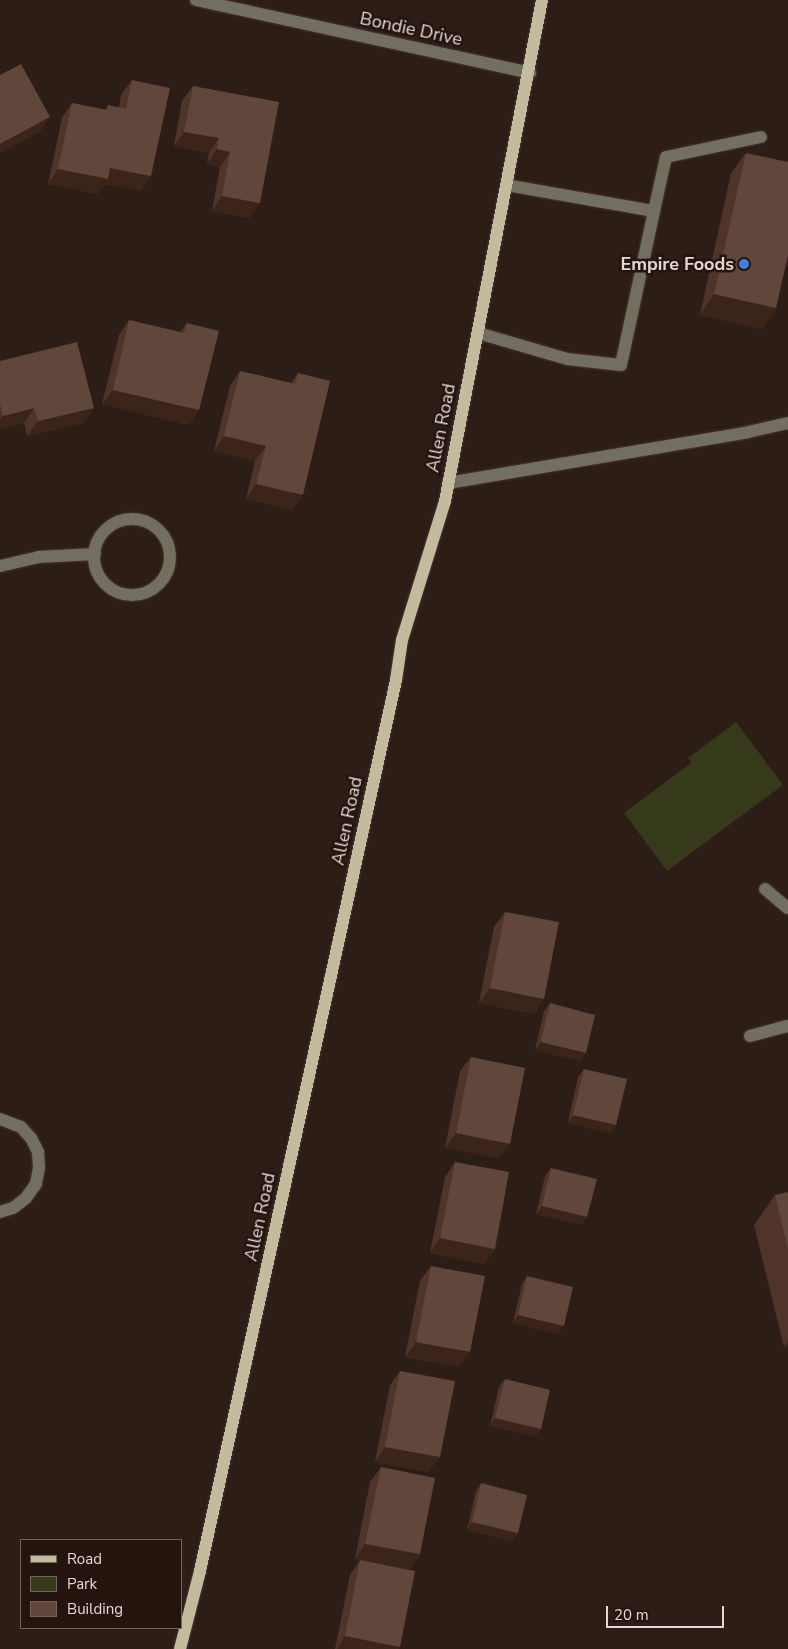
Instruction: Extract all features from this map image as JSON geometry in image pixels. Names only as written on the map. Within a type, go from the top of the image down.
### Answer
[{"type":"main road","name":"Allen Road","points":[[180,1649],[200,1571],[396,680],[402,640],[445,501],[530,73],[542,0]]},
{"type":"street","name":"Bondie Drive","points":[[196,0],[530,73]]},
{"type":"street","points":[[478,333],[567,359],[621,365],[666,157],[761,137]]},
{"type":"street","points":[[507,185],[654,211]]},
{"type":"street","points":[[448,483],[748,432],[788,423]]},
{"type":"street","points":[[134,520],[152,525],[162,533],[168,545],[171,558],[168,570],[153,590],[130,595],[118,593],[100,577],[95,566],[95,554],[98,542],[105,531],[115,524],[134,520]]},
{"type":"street","points":[[0,566],[38,557],[95,554]]},
{"type":"street","points":[[765,888],[788,908]]},
{"type":"street","points":[[750,1036],[788,1026]]},
{"type":"street","points":[[0,1119],[21,1127],[32,1138],[38,1152],[39,1168],[36,1184],[26,1198],[13,1208],[0,1212]]},
{"type":"green space","points":[[736,722],[783,785],[667,871],[624,813],[691,763],[688,758]]},
{"type":"building","points":[[21,64],[50,117],[0,144],[0,75]]},
{"type":"building","points":[[132,80],[170,88],[151,176],[110,168],[108,179],[58,169],[72,103],[107,110],[108,105],[126,109]]},
{"type":"building","points":[[193,86],[279,102],[260,203],[222,196],[230,152],[217,149],[219,138],[184,132]]},
{"type":"building","name":"Empire Foods","points":[[746,153],[788,162],[788,255],[776,308],[714,294]]},
{"type":"building","points":[[129,320],[184,333],[187,323],[219,331],[199,410],[113,390]]},
{"type":"building","points":[[77,342],[94,408],[38,421],[34,408],[3,416],[0,403],[0,361]]},
{"type":"building","points":[[240,371],[295,384],[298,373],[330,381],[303,495],[256,484],[266,446],[224,436]]},
{"type":"building","points":[[505,912],[559,922],[544,999],[490,988]]},
{"type":"building","points":[[550,1003],[595,1015],[586,1053],[541,1042]]},
{"type":"building","points":[[471,1057],[525,1068],[510,1144],[456,1133]]},
{"type":"building","points":[[584,1069],[627,1079],[616,1125],[573,1115]]},
{"type":"building","points":[[455,1162],[509,1172],[495,1249],[440,1238]]},
{"type":"building","points":[[551,1168],[597,1179],[587,1217],[542,1206]]},
{"type":"building","points":[[788,1192],[788,1249],[775,1195]]},
{"type":"building","points":[[431,1266],[485,1276],[470,1352],[416,1342]]},
{"type":"building","points":[[527,1276],[573,1287],[564,1326],[518,1315]]},
{"type":"building","points":[[400,1371],[455,1381],[440,1457],[385,1447]]},
{"type":"building","points":[[505,1379],[550,1390],[541,1429],[495,1418]]},
{"type":"building","points":[[381,1467],[435,1478],[420,1554],[365,1544]]},
{"type":"building","points":[[481,1483],[527,1495],[518,1533],[472,1522]]},
{"type":"building","points":[[360,1560],[415,1571],[400,1647],[345,1636]]},
{"type":"place","name":"Empire Foods","points":[[744,264]]}]
